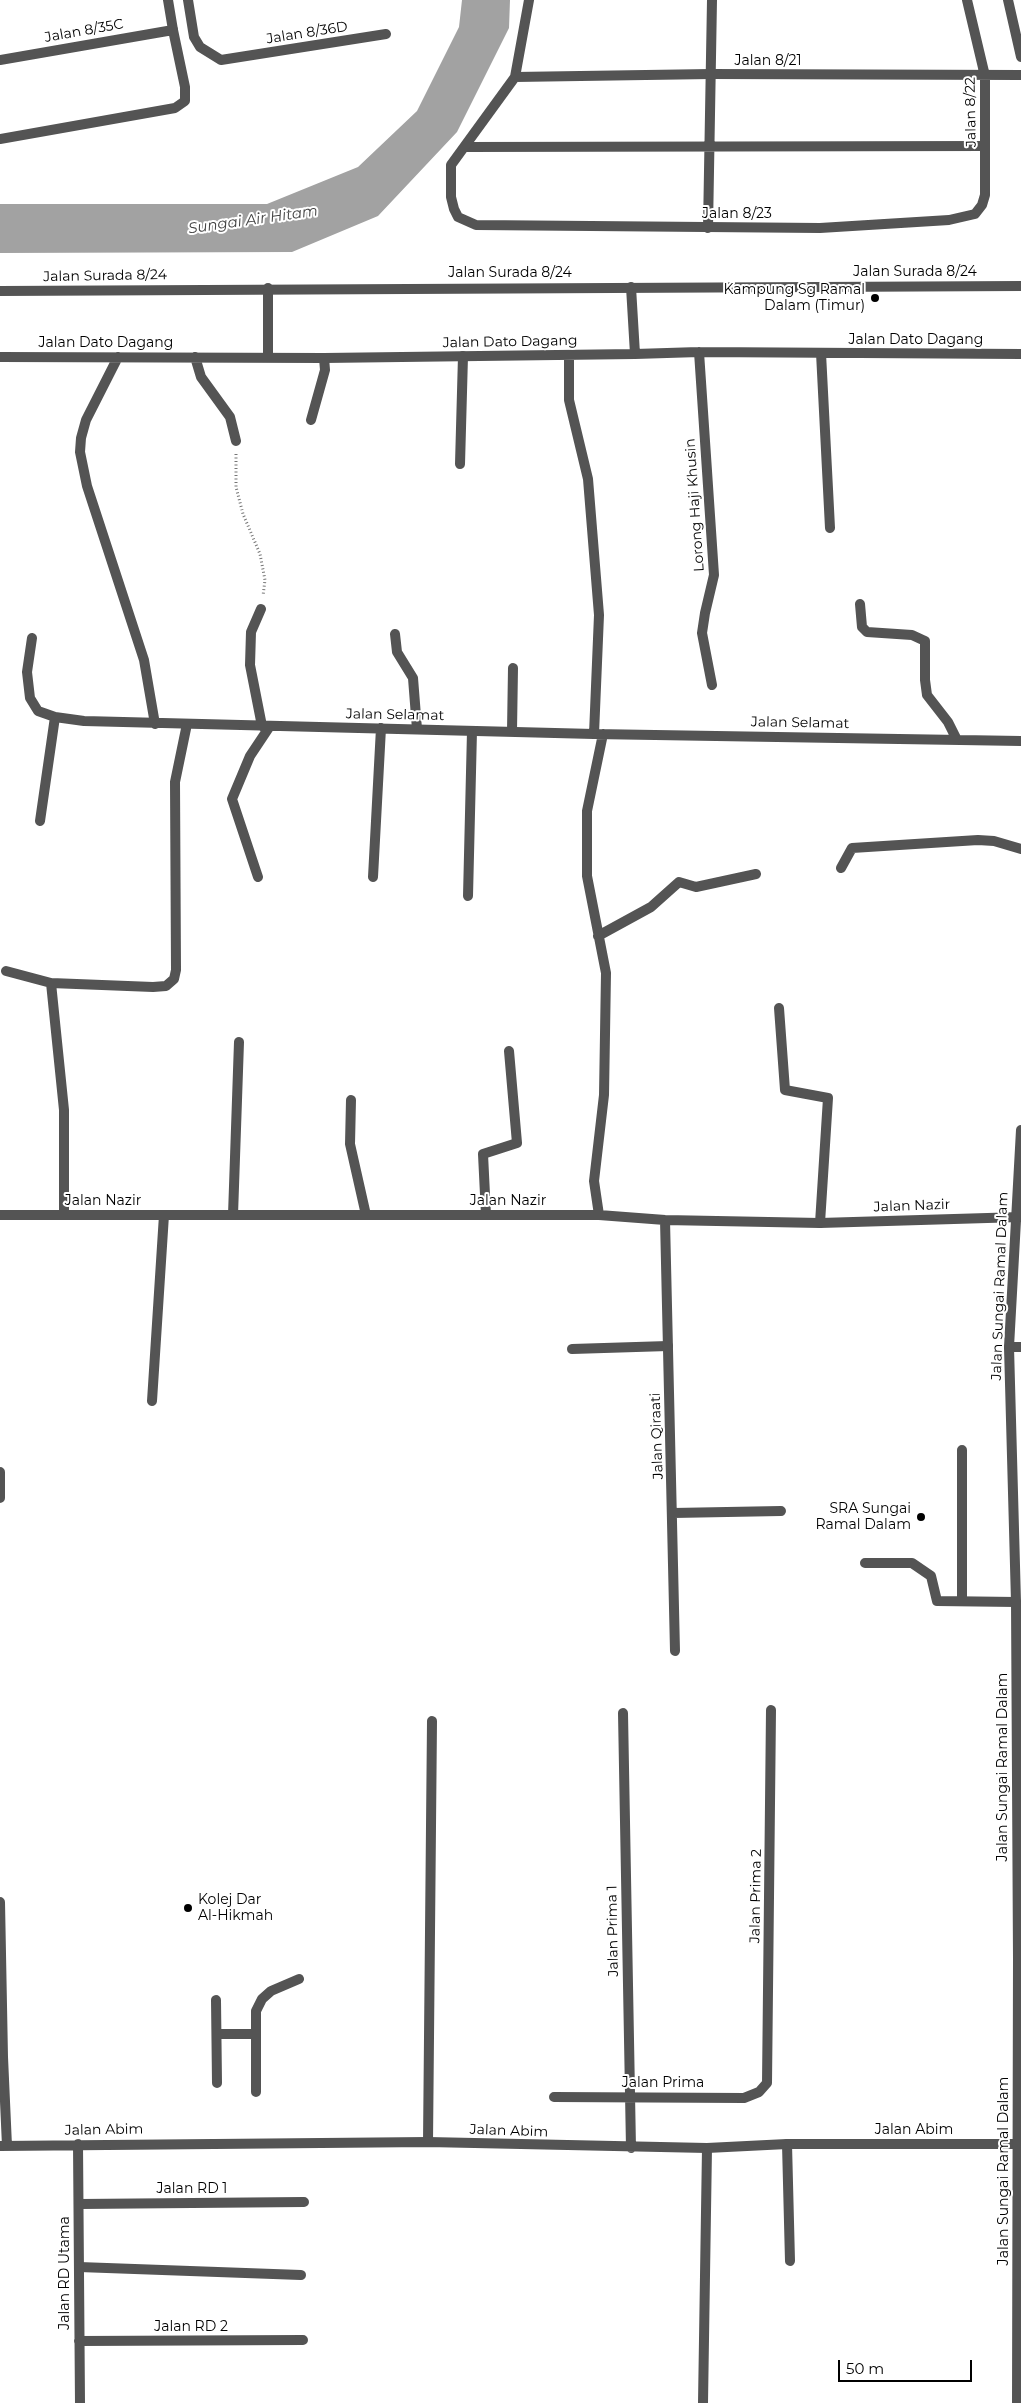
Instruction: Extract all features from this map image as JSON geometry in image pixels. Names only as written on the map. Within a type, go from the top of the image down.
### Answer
[{"type":"street","points":[[0,139],[175,108],[185,101],[185,88],[168,0]]},
{"type":"street","name":"Jalan 8/36D","points":[[188,0],[194,37],[200,47],[221,60],[234,60],[386,34]]},
{"type":"street","points":[[464,147],[515,76],[528,0]]},
{"type":"street","points":[[708,228],[712,0]]},
{"type":"street","name":"Jalan 8/22","points":[[967,0],[985,76],[985,195]]},
{"type":"street","points":[[1008,0],[1021,57]]},
{"type":"street","name":"Jalan 8/35C","points":[[0,60],[173,30]]},
{"type":"street","name":"Jalan 8/21","points":[[515,76],[711,74],[1021,75]]},
{"type":"street","points":[[464,147],[985,146]]},
{"type":"street","name":"Jalan 8/23","points":[[464,147],[452,165],[451,197],[458,217],[476,225],[820,228],[949,220],[975,214],[982,205],[985,195]]},
{"type":"street","name":"Jalan Surada 8/24","points":[[0,291],[268,288],[1021,286]]},
{"type":"street","points":[[631,287],[635,354]]},
{"type":"street","points":[[268,288],[268,358]]},
{"type":"street","name":"Jalan Dato Dagang","points":[[0,357],[195,356],[324,358],[699,352],[1021,354]]},
{"type":"street","name":"Lorong Haji Khusin","points":[[699,352],[714,575],[704,613],[702,633],[712,685]]},
{"type":"street","points":[[821,353],[830,528]]},
{"type":"street","points":[[569,355],[569,400],[588,478],[599,615],[598,734],[588,811],[588,876],[606,973],[604,1094],[594,1181],[599,1215]]},
{"type":"street","points":[[195,356],[201,377],[230,417],[236,441]]},
{"type":"street","points":[[460,464],[463,356]]},
{"type":"street","points":[[118,357],[86,420],[81,438],[80,452],[90,495],[144,660],[155,724]]},
{"type":"street","points":[[311,420],[325,370],[324,358]]},
{"type":"street","points":[[860,604],[862,626],[867,632],[912,635],[925,641],[927,695],[948,722],[957,740]]},
{"type":"street","points":[[258,877],[232,799],[250,756],[266,726],[250,664],[251,632],[261,608]]},
{"type":"street","points":[[395,634],[397,652],[413,678],[417,729]]},
{"type":"street","points":[[32,638],[27,672],[30,698],[38,711],[55,717],[40,821]]},
{"type":"street","points":[[512,668],[512,732]]},
{"type":"street","name":"Jalan Selamat","points":[[55,717],[84,721],[155,724],[1021,741]]},
{"type":"street","points":[[6,971],[51,983],[153,987],[166,986],[174,979],[176,970],[175,782],[187,724]]},
{"type":"street","points":[[373,877],[381,728]]},
{"type":"street","points":[[468,896],[472,730]]},
{"type":"street","points":[[841,868],[852,848],[978,840],[994,841],[1021,848]]},
{"type":"street","points":[[598,936],[652,907],[679,882],[696,887],[756,874]]},
{"type":"street","points":[[51,983],[64,1110],[64,1215]]},
{"type":"street","points":[[779,1008],[785,1090],[828,1098],[820,1223]]},
{"type":"street","points":[[233,1215],[239,1042]]},
{"type":"street","points":[[486,1215],[483,1154],[517,1143],[509,1051]]},
{"type":"street","points":[[351,1100],[350,1144],[366,1215]]},
{"type":"street","name":"Jalan Sungai Ramal Dalam","points":[[1017,2403],[1020,1959],[1019,1737],[1009,1347],[1018,1217],[1021,1130]]},
{"type":"street","name":"Jalan Nazir","points":[[0,1215],[599,1215],[665,1220],[820,1223],[1018,1217]]},
{"type":"street","points":[[152,1401],[164,1215]]},
{"type":"street","name":"Jalan Qiraati","points":[[665,1220],[675,1651]]},
{"type":"street","points":[[572,1349],[668,1346]]},
{"type":"street","points":[[1009,1347],[1021,1347]]},
{"type":"street","points":[[962,1450],[962,1601]]},
{"type":"street","points":[[0,1472],[0,1498]]},
{"type":"street","points":[[673,1513],[781,1511]]},
{"type":"street","points":[[865,1564],[912,1563],[931,1576],[937,1601],[1016,1602]]},
{"type":"street","name":"Jalan Prima 2","points":[[767,2082],[771,1710]]},
{"type":"street","name":"Jalan Prima 1","points":[[623,1714],[631,2148]]},
{"type":"street","points":[[428,2142],[432,1721]]},
{"type":"street","points":[[0,1902],[4,2146]]},
{"type":"street","points":[[256,2092],[256,2012],[262,1999],[271,1991],[299,1979]]},
{"type":"street","points":[[216,2000],[217,2083]]},
{"type":"street","points":[[217,2034],[256,2034]]},
{"type":"street","name":"Jalan Prima","points":[[554,2097],[744,2098],[759,2092],[767,2082]]},
{"type":"street","name":"Jalan Abim","points":[[4,2146],[428,2142],[631,2148],[707,2148],[787,2144],[1019,2144]]},
{"type":"street","name":"Jalan RD Utama","points":[[78,2144],[80,2204],[80,2403]]},
{"type":"street","points":[[787,2144],[790,2261]]},
{"type":"street","points":[[703,2403],[707,2148]]},
{"type":"street","name":"Jalan RD 1","points":[[80,2204],[304,2202]]},
{"type":"street","points":[[79,2267],[301,2275]]},
{"type":"street","name":"Jalan RD 2","points":[[79,2341],[303,2340]]},
{"type":"path","points":[[236,441],[236,487],[244,514],[260,554],[265,580],[261,608]]},
{"type":"water","name":"Sungai Air Hitam","points":[[462,0],[510,0],[509,28],[457,132],[378,216],[292,252],[0,253],[0,204],[267,204],[358,167],[417,111],[459,27]]},
{"type":"place","name":"Kampung Sg Ramal Dalam (Timur)","points":[[875,298]]},
{"type":"place","name":"SRA Sungai Ramal Dalam","points":[[921,1517]]},
{"type":"place","name":"Kolej Dar Al-Hikmah","points":[[188,1908]]}]
